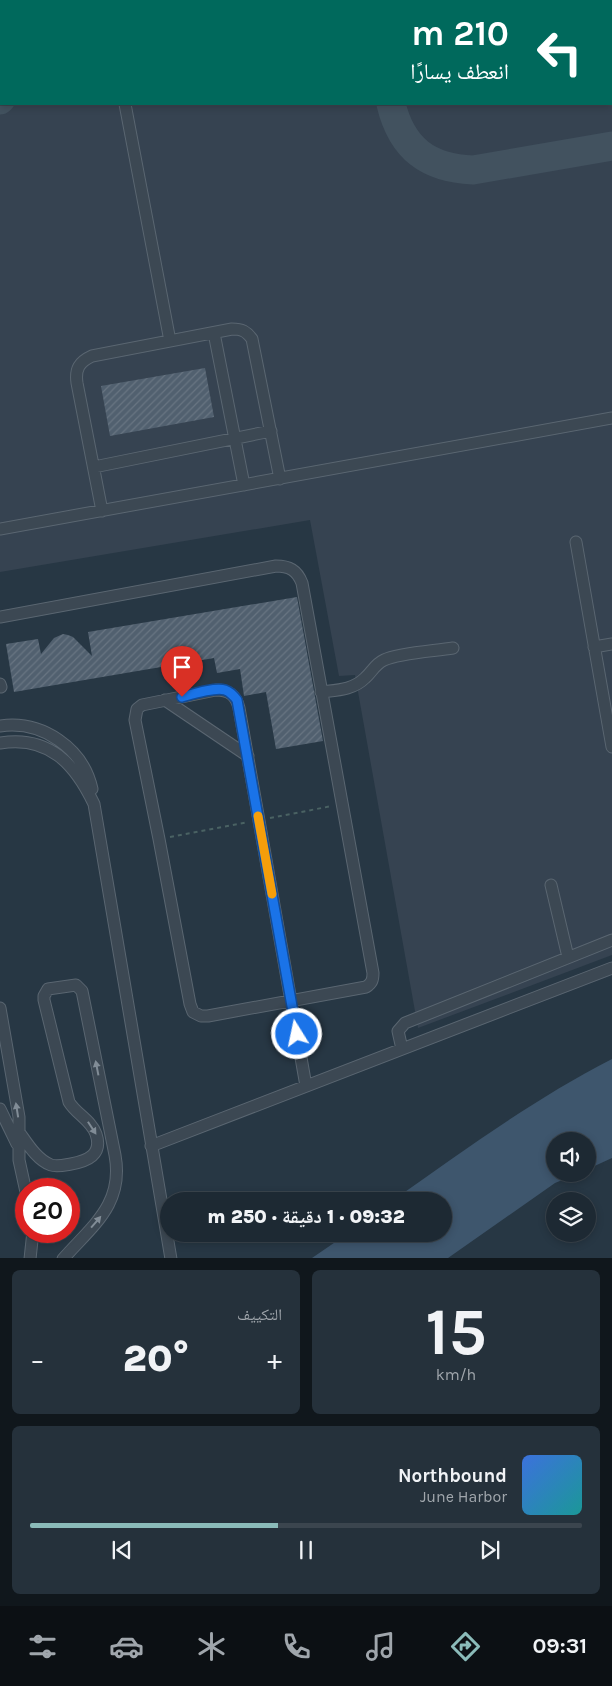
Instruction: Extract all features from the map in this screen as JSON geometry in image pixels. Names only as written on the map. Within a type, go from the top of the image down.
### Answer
[{"type":"street","points":[[125,105],[170,341]]},
{"type":"street","points":[[102,511],[77,383],[76,374],[78,366],[92,356],[214,333],[240,329],[252,339],[280,479]]},
{"type":"street","points":[[214,333],[244,485]]},
{"type":"street","points":[[0,529],[612,418]]},
{"type":"street","points":[[94,467],[271,431]]},
{"type":"street","points":[[576,542],[612,746]]},
{"type":"street","points":[[0,617],[276,566],[285,566],[293,569],[299,575],[302,583],[373,979],[370,984],[366,987],[291,1000],[208,1016],[200,1016],[193,1012],[134,720],[137,709],[142,705],[216,690],[226,690],[233,694],[237,700],[248,756],[291,1000],[306,1086]]},
{"type":"street","points":[[594,647],[612,644]]},
{"type":"street","points":[[321,692],[357,685],[369,674],[373,667],[386,659],[453,648]]},
{"type":"street","points":[[165,700],[248,756]]},
{"type":"street","points":[[0,726],[8,725],[31,728],[51,735],[76,754],[92,788],[171,1258]]},
{"type":"street","points":[[0,743],[19,742],[32,744],[56,754],[75,770],[94,804]]},
{"type":"street","points":[[551,885],[568,957]]},
{"type":"street","points":[[402,1049],[398,1031],[405,1023],[612,940]]},
{"type":"street","points":[[151,1146],[612,968]]},
{"type":"street","points":[[0,1109],[18,1138],[35,1154],[51,1165],[59,1166],[85,1162],[91,1158],[96,1150],[98,1144],[94,1129],[68,1102],[44,1000],[48,990],[76,985],[82,991],[118,1168],[117,1181],[108,1206],[63,1258]]},
{"type":"street","points":[[0,1008],[19,1117],[18,1160],[22,1178]]},
{"type":"street","points":[[30,1258],[32,1243]]},
{"type":"shaded area","points":[[0,105],[612,105],[612,955],[418,1028],[355,675],[339,676],[310,520],[0,572]]},
{"type":"shaded area","points":[[612,1059],[612,1158],[596,1165],[596,1132],[546,1132],[546,1182],[557,1182],[448,1258],[312,1258],[335,1242],[452,1242],[452,1192],[405,1192],[527,1108]]},
{"type":"building","points":[[205,368],[214,417],[110,436],[101,386]]},
{"type":"building","points":[[297,597],[323,741],[276,749],[266,692],[244,696],[240,669],[217,673],[214,658],[14,692],[6,644],[38,639],[41,654],[54,638],[63,634],[73,637],[92,656],[88,632]]},
{"type":"taxiway","points":[[391,105],[402,133],[419,153],[430,160],[457,168],[473,170],[612,146]]},
{"type":"slow traffic","points":[[258,816],[272,894]]},
{"type":"route","points":[[182,697],[216,690],[226,690],[233,694],[237,700],[297,1034]]}]
